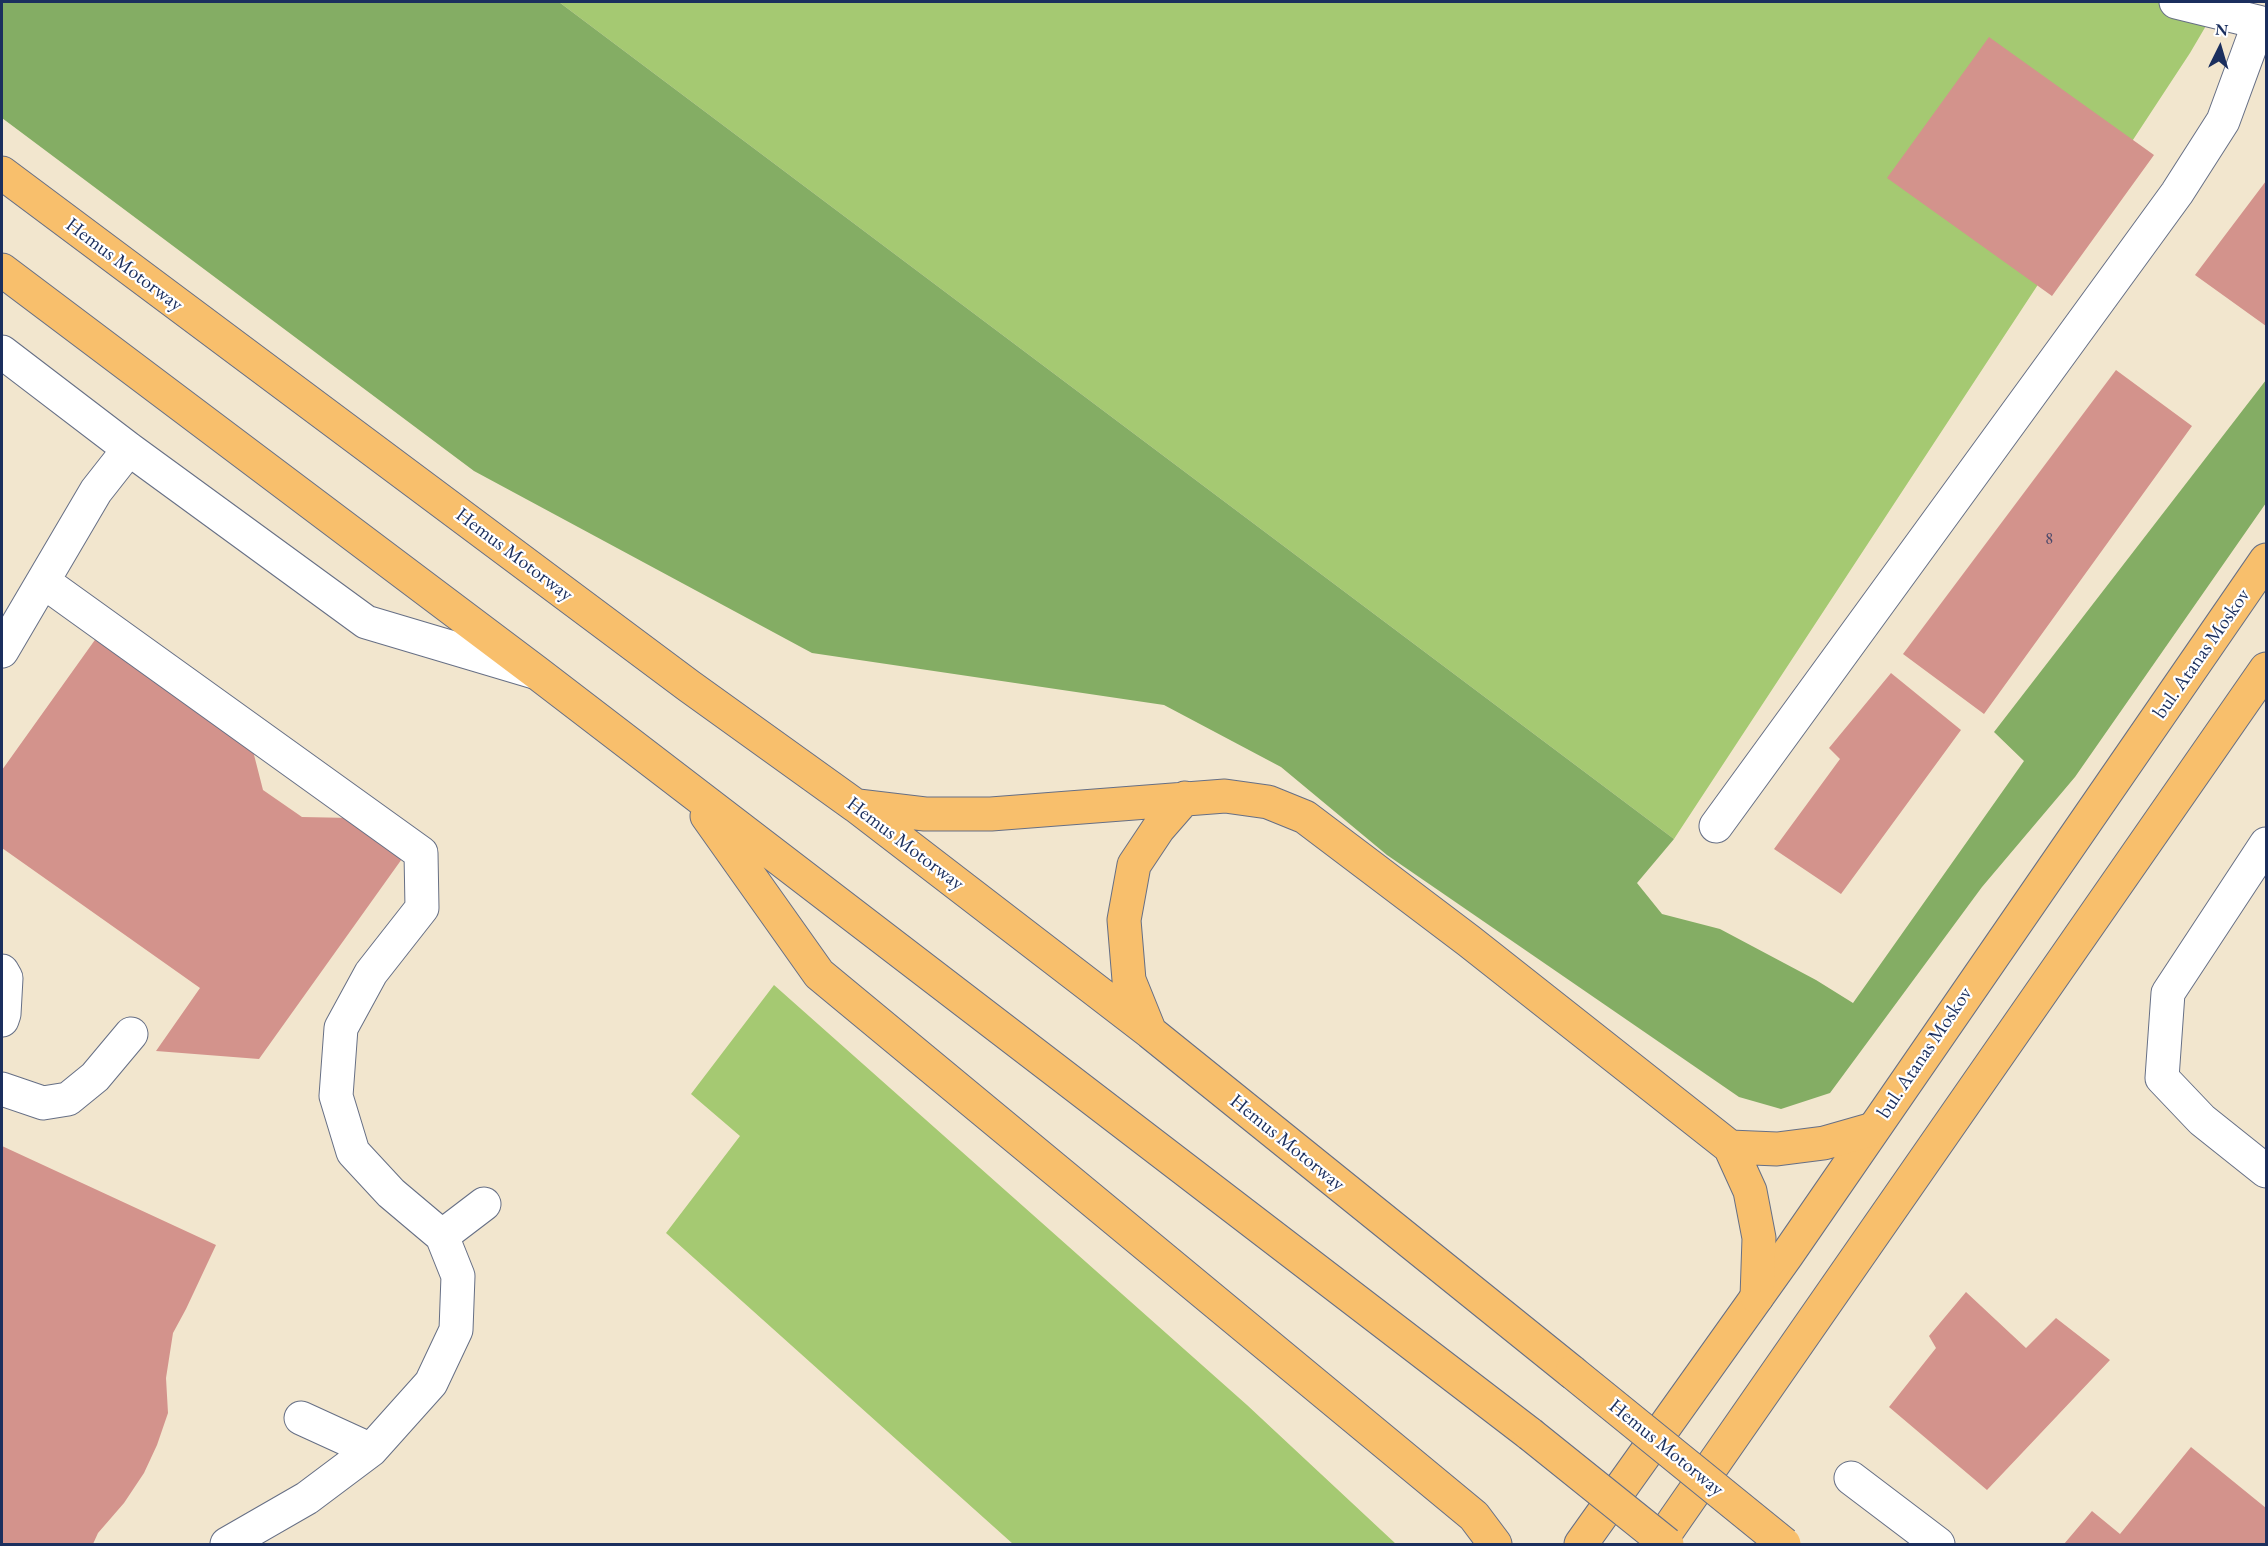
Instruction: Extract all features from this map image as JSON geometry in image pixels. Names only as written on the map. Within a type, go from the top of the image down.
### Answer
[{"type":"main road","name":"Hemus Motorway","points":[[2,174],[689,686],[856,806],[1150,1032],[1784,1545]]},
{"type":"main road","points":[[2,270],[687,787],[1530,1434],[1667,1545]]},
{"type":"main road","name":"bul. Atanas Moskov","points":[[1581,1545],[1757,1297],[2266,560]]},
{"type":"main road","points":[[1658,1545],[2266,669]]},
{"type":"main road","points":[[687,787],[819,974],[1474,1516],[1495,1545]]},
{"type":"main road","points":[[856,806],[925,814],[991,814],[1225,796],[1268,802],[1305,817],[1469,941],[1730,1147],[1750,1191],[1759,1238],[1757,1297]]},
{"type":"main road","points":[[1150,1032],[1129,980],[1124,920],[1134,865],[1158,828],[1185,798]]},
{"type":"main road","points":[[1730,1147],[1777,1149],[1824,1143],[1873,1128]]},
{"type":"street","points":[[1716,825],[2177,193],[2223,121],[2263,24],[2176,2]]},
{"type":"street","points":[[2,352],[129,449],[366,622],[536,672]]},
{"type":"street","points":[[2,651],[96,491],[129,449]]},
{"type":"street","points":[[44,582],[421,853],[422,908],[371,973],[341,1028],[336,1096],[353,1152],[392,1192],[442,1236],[458,1276],[456,1330],[431,1383],[371,1450],[307,1498],[227,1545]]},
{"type":"street","points":[[2266,844],[2168,993],[2162,1078],[2202,1120],[2266,1171]]},
{"type":"street","points":[[2,971],[6,978],[2,1020]]},
{"type":"street","points":[[2,1089],[43,1103],[68,1099],[95,1077],[131,1034]]},
{"type":"street","points":[[442,1236],[484,1204]]},
{"type":"street","points":[[301,1418],[371,1450]]},
{"type":"street","points":[[1851,1478],[1938,1545]]},
{"type":"green space","points":[[2,2],[559,2],[1674,839],[1637,883],[1662,914],[1720,929],[1816,980],[1853,1003],[2024,761],[1994,732],[2266,380],[2266,503],[2075,777],[1982,887],[1830,1093],[1781,1109],[1739,1097],[1387,855],[1281,767],[1164,705],[812,653],[474,471],[2,118]]},
{"type":"green space","points":[[559,2],[2220,2],[2190,53],[1674,839]]},
{"type":"green space","points":[[774,985],[1247,1405],[1396,1544],[1013,1544],[666,1233],[740,1136],[691,1094]]},
{"type":"building","points":[[1989,37],[2154,155],[2052,296],[1887,178]]},
{"type":"building","points":[[2266,181],[2266,326],[2195,275]]},
{"type":"building","points":[[2116,370],[2192,426],[1984,714],[1903,654]]},
{"type":"building","points":[[97,637],[252,747],[263,790],[302,817],[352,818],[404,856],[259,1059],[156,1051],[200,988],[2,848],[2,770]]},
{"type":"building","points":[[1891,673],[1961,730],[1841,894],[1774,849],[1840,759],[1829,748]]},
{"type":"building","points":[[2,1146],[216,1245],[173,1333],[166,1378],[168,1413],[157,1445],[144,1473],[124,1503],[98,1533],[93,1544],[2,1544]]},
{"type":"building","points":[[1966,1292],[2026,1348],[2056,1318],[2110,1360],[1987,1490],[1889,1407],[1936,1348],[1929,1336]]},
{"type":"building","points":[[2191,1447],[2266,1508],[2266,1544],[2064,1544],[2092,1511],[2120,1534]]}]
